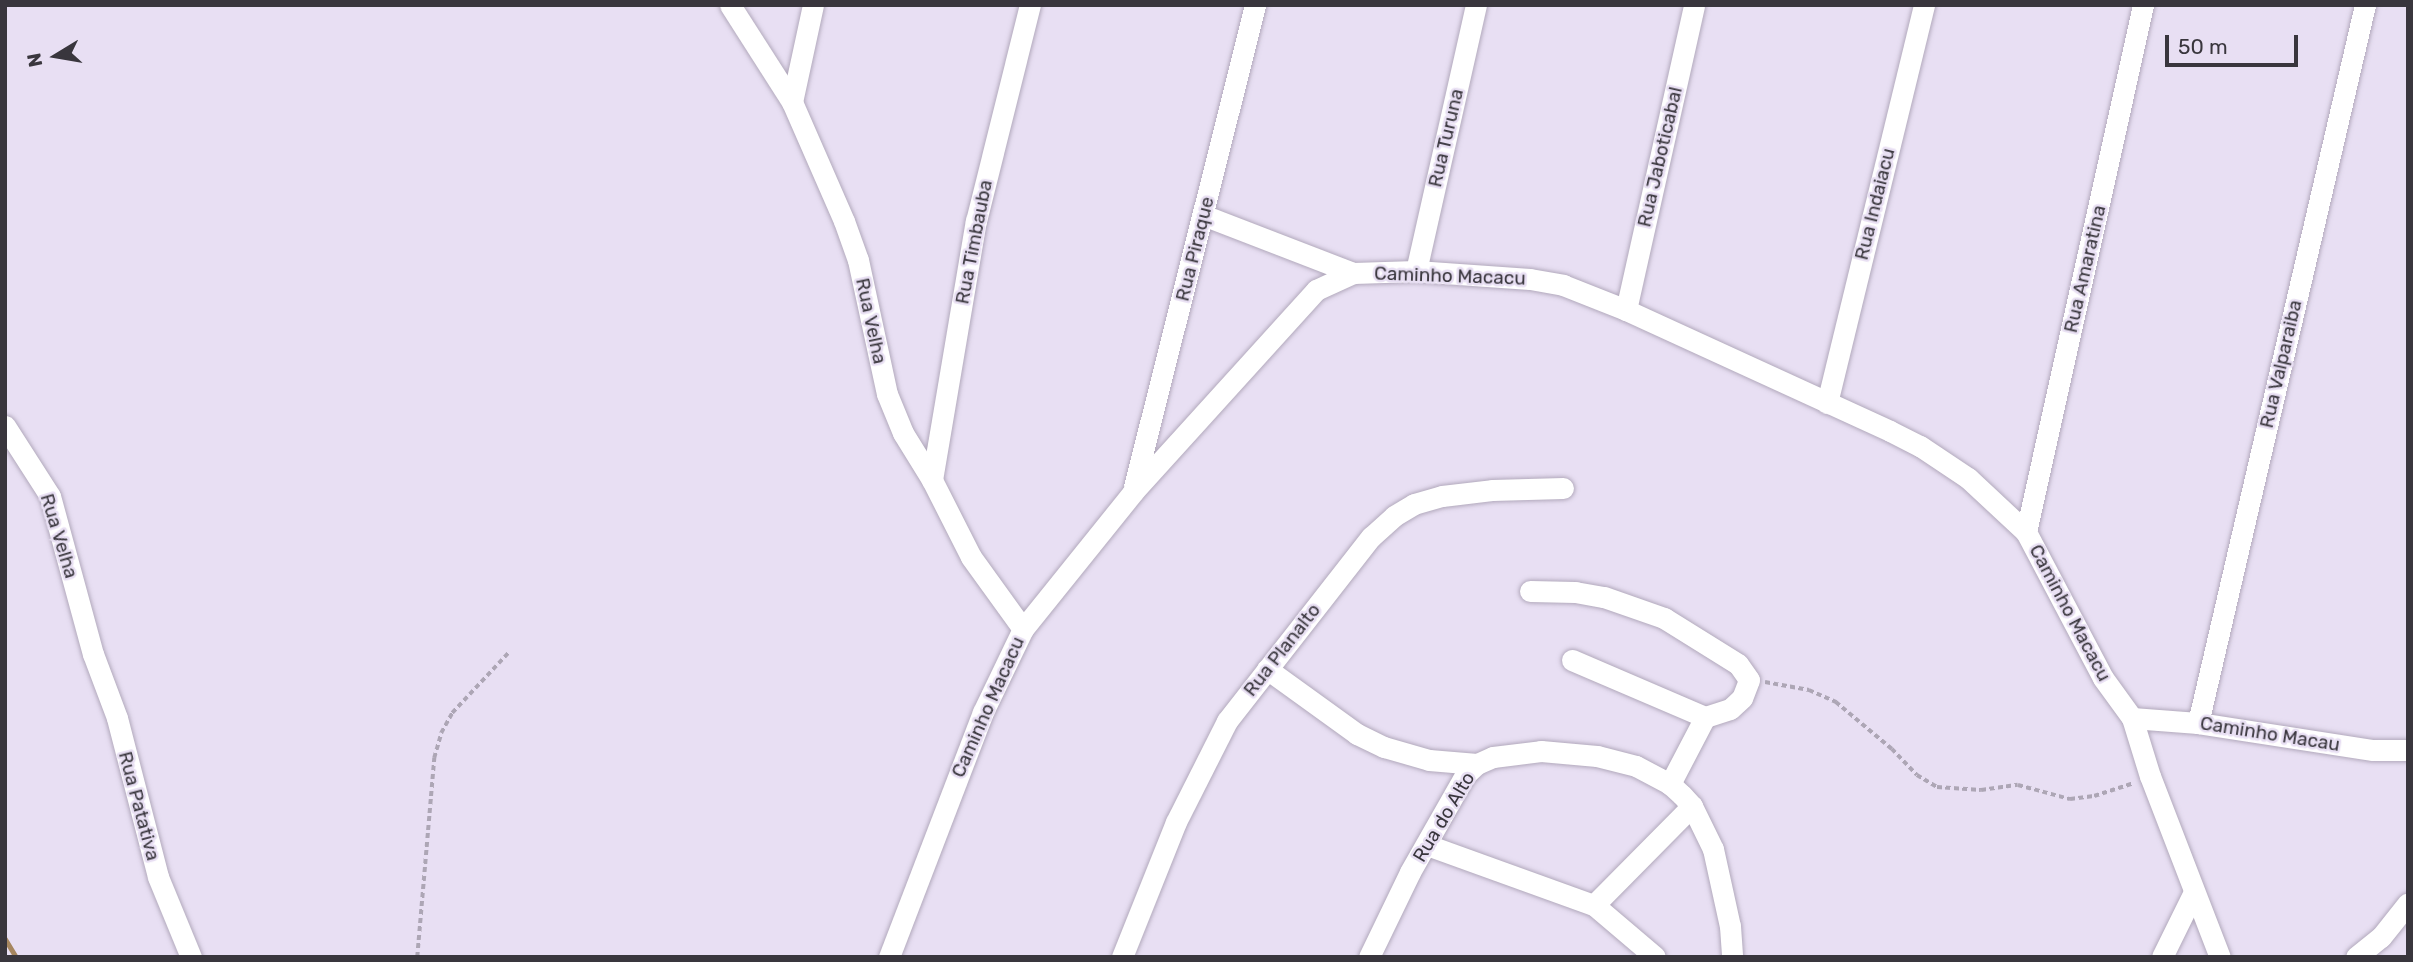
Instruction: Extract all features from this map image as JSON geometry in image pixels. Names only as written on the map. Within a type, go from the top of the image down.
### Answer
[{"type":"street","name":"Rua Velha","points":[[730,5],[792,102],[858,260],[887,394],[902,433],[932,481],[971,557],[1023,629]]},
{"type":"street","points":[[792,102],[813,5]]},
{"type":"street","name":"Rua Timbauba","points":[[932,481],[976,221],[1030,5]]},
{"type":"street","name":"Rua Piraque","points":[[1133,492],[1255,5]]},
{"type":"street","name":"Rua Turuna","points":[[1416,271],[1476,5]]},
{"type":"street","name":"Rua Jaboticabal","points":[[1626,310],[1694,5]]},
{"type":"street","name":"Rua Indaiacu","points":[[1826,403],[1924,5]]},
{"type":"street","name":"Rua Amaratina","points":[[2026,532],[2143,5]]},
{"type":"street","name":"Rua Valparaiba","points":[[2198,723],[2365,5]]},
{"type":"street","points":[[1203,215],[1353,273]]},
{"type":"street","name":"Caminho Macacu","points":[[888,957],[983,712],[1023,629],[1133,492],[1295,309],[1316,290],[1353,273],[1416,271],[1530,279],[1563,285],[1626,310],[1920,446],[1968,478],[2026,532],[2103,678],[2133,718]]},
{"type":"street","name":"Rua Velha","points":[[5,426],[50,496],[93,654]]},
{"type":"street","name":"Rua Planalto","points":[[1122,957],[1199,770],[1227,721],[1371,537],[1394,516],[1414,504],[1442,496],[1492,490],[1563,488]]},
{"type":"street","points":[[1530,591],[1575,592],[1604,597],[1664,618],[1738,664],[1749,680],[1742,698],[1730,709],[1705,717],[1572,660]]},
{"type":"street","name":"Rua Patativa","points":[[93,654],[117,718],[158,877],[191,957]]},
{"type":"street","points":[[1267,669],[1357,734],[1384,747],[1429,760],[1476,764]]},
{"type":"street","points":[[1671,784],[1705,717]]},
{"type":"street","points":[[2133,718],[2150,776],[2220,957]]},
{"type":"street","name":"Caminho Macau","points":[[2133,718],[2198,723],[2373,750],[2408,750]]},
{"type":"street","name":"Rua do Alto","points":[[1369,957],[1465,775],[1476,764],[1512,753],[1541,751],[1597,756],[1636,766],[1671,784],[1692,806],[1713,849],[1723,884],[1732,957]]},
{"type":"street","points":[[1594,905],[1692,806]]},
{"type":"street","points":[[1427,845],[1594,905],[1655,957]]},
{"type":"street","points":[[2162,957],[2194,892]]},
{"type":"street","points":[[2356,957],[2381,937],[2408,903]]},
{"type":"path","points":[[417,957],[434,758],[441,733],[452,713],[509,652]]},
{"type":"path","points":[[1749,680],[1809,690],[1836,702],[1892,749],[1917,775],[1937,787],[1980,790],[2018,785],[2070,799],[2094,796],[2150,776]]},
{"type":"waterway","points":[[5,939],[16,957]]}]
